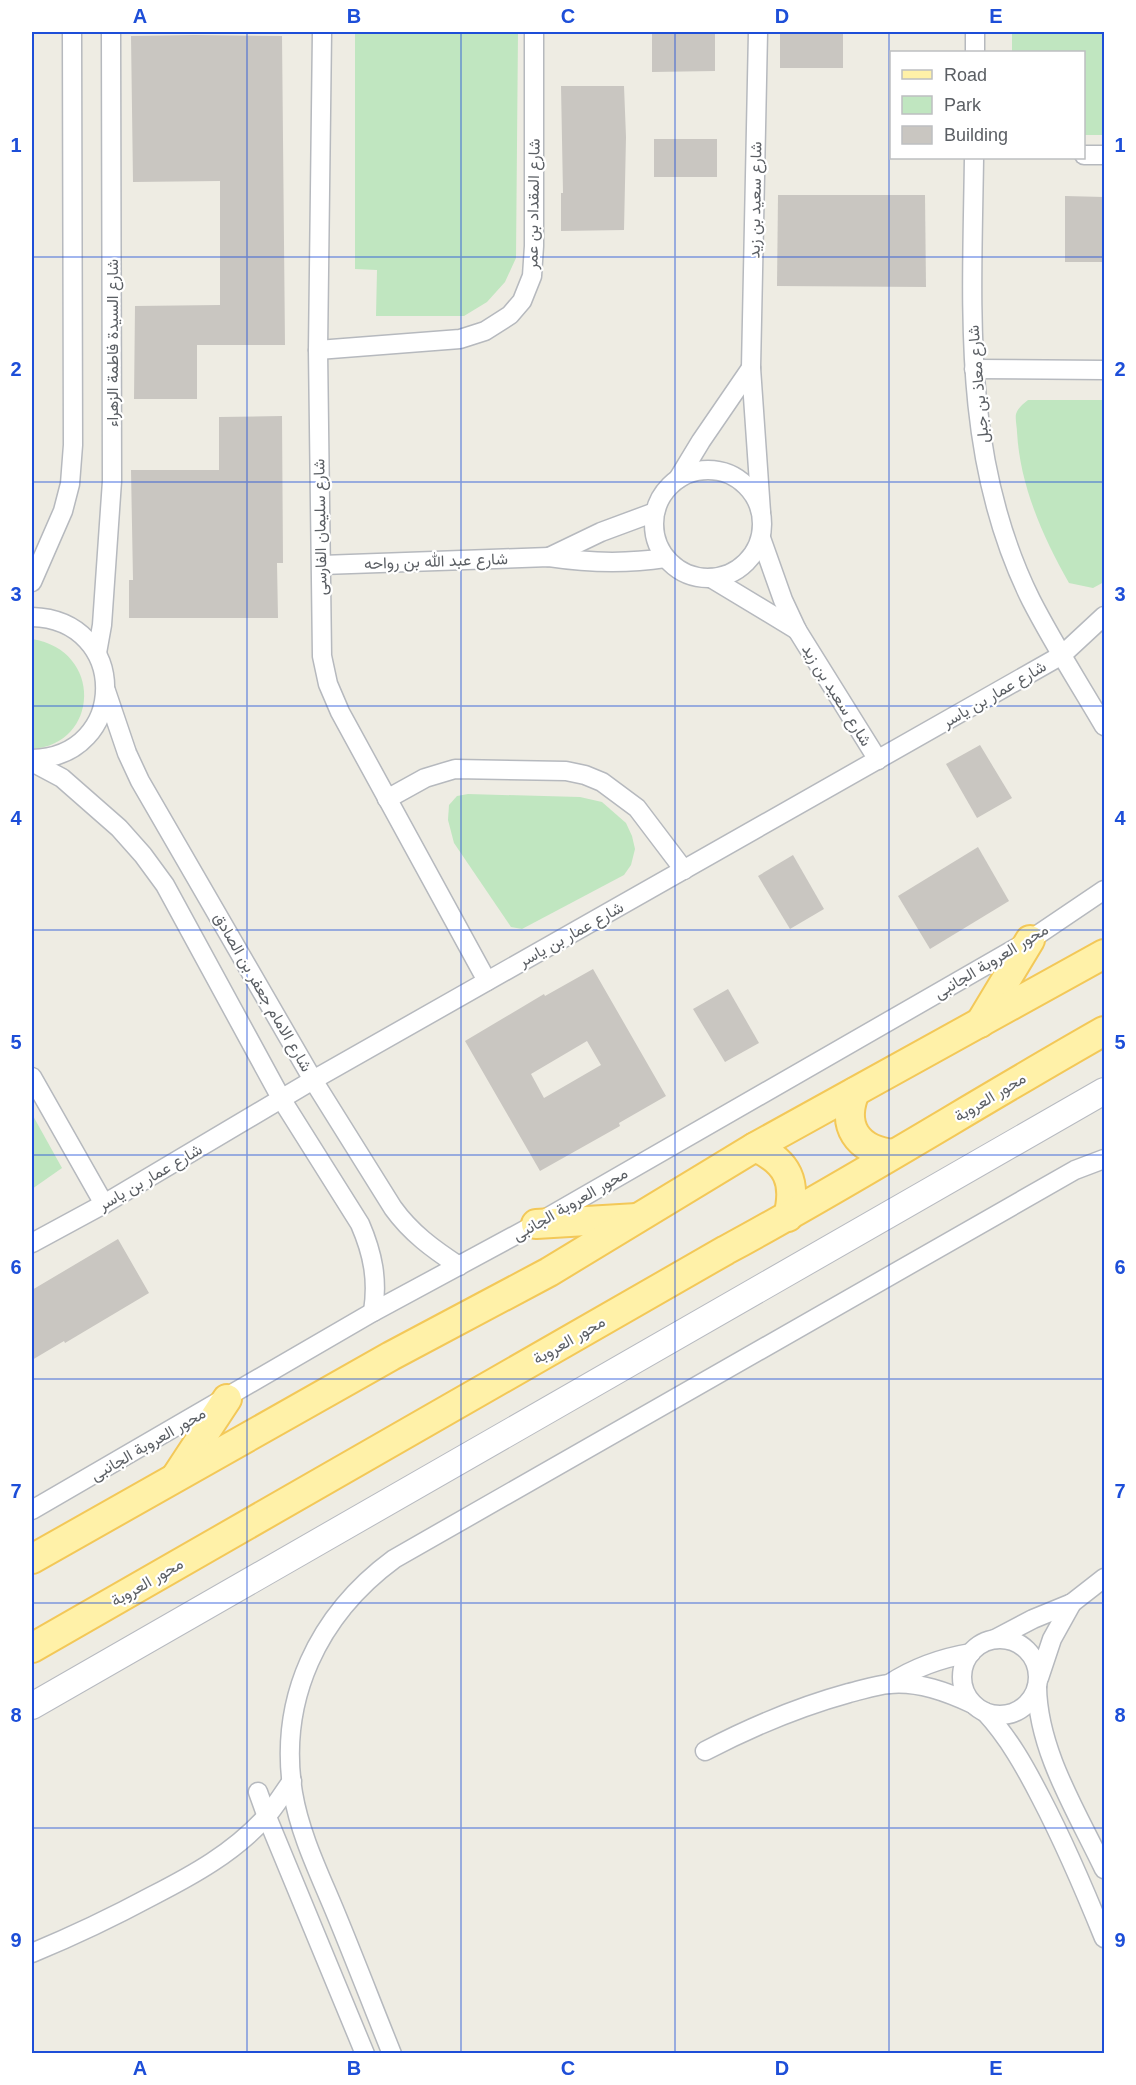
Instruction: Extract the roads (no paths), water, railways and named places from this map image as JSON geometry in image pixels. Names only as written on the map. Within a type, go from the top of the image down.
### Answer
[{"type":"main road","points":[[979,1023],[1030,940]]},
{"type":"main road","points":[[32,1559],[391,1356],[549,1272],[755,1147],[1104,954]]},
{"type":"main road","name":"محور العروبة","points":[[32,1648],[726,1250],[788,1217],[1010,1084],[1104,1031]]},
{"type":"main road","points":[[855,1092],[850,1106],[849,1120],[855,1134],[865,1146],[878,1152],[893,1154]]},
{"type":"main road","points":[[755,1147],[771,1154],[783,1167],[791,1182],[792,1200],[788,1217]]},
{"type":"main road","points":[[536,1224],[642,1217]]},
{"type":"main road","points":[[175,1478],[226,1399]]},
{"type":"street","points":[[32,582],[63,511],[70,483],[73,445],[72,32]]},
{"type":"street","name":"شارع السيدة فاطمة الزهراء","points":[[97,653],[102,626],[112,481],[111,32]]},
{"type":"street","name":"شارع سليمان الفارسى","points":[[322,32],[318,350],[322,656],[328,684],[340,712],[487,981]]},
{"type":"street","name":"شارع المقداد بن عمر","points":[[318,350],[460,339],[485,331],[510,315],[522,301],[532,276],[534,246],[534,32]]},
{"type":"street","name":"شارع سعيد بن زيد","points":[[758,32],[751,368],[761,512]]},
{"type":"street","points":[[975,32],[975,51]]},
{"type":"street","points":[[1085,155],[1104,155]]},
{"type":"street","name":"شارع معاذ بن جبل","points":[[974,159],[972,294],[974,369],[979,430],[990,486],[1005,534],[1031,599],[1104,726]]},
{"type":"street","points":[[678,479],[751,368]]},
{"type":"street","points":[[974,369],[1104,370]]},
{"type":"street","points":[[706,470],[728,474],[747,486],[756,498],[761,512],[761,538],[755,551],[742,566],[724,576],[694,577],[678,570],[665,558],[657,544],[653,528],[655,512],[663,493],[678,479],[691,472],[706,470]]},
{"type":"street","name":"شارع عبد الله بن رواحه","points":[[549,557],[602,532],[655,512]]},
{"type":"street","name":"شارع سعيد بن زيد","points":[[761,538],[783,600],[797,630],[878,759]]},
{"type":"street","name":"شارع عبد الله بن رواحه","points":[[322,565],[549,557],[608,564],[665,558]]},
{"type":"street","name":"شارع سعيد بن زيد","points":[[711,578],[797,630]]},
{"type":"street","name":"شارع عمار بن ياسر","points":[[32,1243],[104,1204],[313,1080],[1062,655],[1104,616]]},
{"type":"street","points":[[32,617],[60,621],[75,629],[97,653]]},
{"type":"street","name":"شارع الامام جعفر بن الصادق","points":[[97,653],[104,672],[106,691],[140,781],[313,1080],[407,1227],[425,1243],[459,1266]]},
{"type":"street","points":[[32,760],[46,759],[64,753],[81,742],[94,728],[102,710],[106,691]]},
{"type":"street","name":"شارع الامام جعفر بن الصادق","points":[[32,760],[62,778],[119,828],[165,885],[282,1100],[360,1224],[369,1246],[376,1280],[374,1312]]},
{"type":"street","points":[[387,799],[425,778],[455,769],[566,771],[585,775],[602,782],[637,808],[684,870]]},
{"type":"street","name":"محور العروبة الجانبى","points":[[32,1510],[374,1312],[536,1224],[1030,940],[1104,890]]},
{"type":"street","points":[[32,1077],[104,1204]]},
{"type":"street","points":[[32,1706],[1104,1091]]},
{"type":"street","points":[[392,2054],[307,1841],[299,1818],[292,1781],[290,1745],[292,1721],[304,1673],[330,1623],[356,1591],[394,1559],[1075,1170],[1104,1159]]},
{"type":"street","points":[[1104,1578],[1072,1603],[982,1644],[971,1653],[964,1665],[962,1678],[965,1692],[1016,1752],[1049,1812],[1104,1938]]},
{"type":"street","points":[[705,1751],[736,1735],[802,1708],[890,1684],[932,1688],[996,1715],[1017,1712],[1033,1697],[1052,1639],[1072,1603]]},
{"type":"street","points":[[995,1640],[1008,1640],[1021,1645],[1030,1653],[1037,1665],[1037,1708],[1046,1745],[1104,1869]]},
{"type":"street","points":[[890,1684],[920,1666],[971,1653]]},
{"type":"street","points":[[32,1953],[125,1911],[195,1874],[227,1852],[267,1817],[292,1781]]},
{"type":"street","points":[[258,1792],[365,2054]]}]
